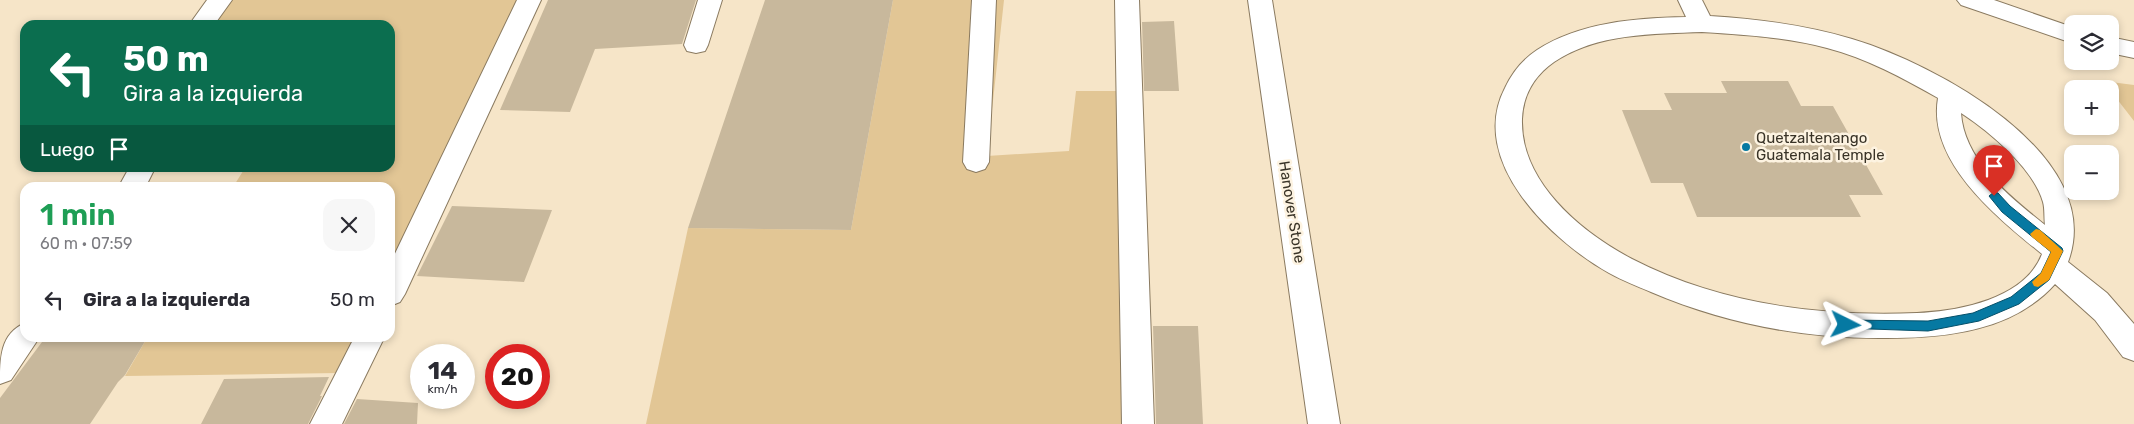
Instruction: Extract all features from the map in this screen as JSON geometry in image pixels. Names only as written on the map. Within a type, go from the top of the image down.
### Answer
[{"type":"street","points":[[206,20],[220,0]]},
{"type":"street","points":[[395,283],[529,0]]},
{"type":"street","points":[[433,233],[541,0]]},
{"type":"street","points":[[696,45],[710,0]]},
{"type":"street","points":[[976,162],[984,0]]},
{"type":"street","points":[[1127,0],[1138,424]]},
{"type":"street","name":"Hanover Stone","points":[[1260,0],[1324,424]]},
{"type":"street","points":[[1690,0],[1702,24]]},
{"type":"street","points":[[1969,0],[2064,32]]},
{"type":"street","points":[[1702,24],[1765,28],[1802,34],[1843,44],[1883,58],[1951,93],[2008,136],[2028,154],[2039,169],[2057,202],[2060,228],[2054,258],[2045,277],[2015,300],[1974,318],[1928,326],[1864,326],[1800,322],[1738,311],[1676,291],[1619,265],[1573,234],[1540,200],[1520,172],[1510,147],[1507,123],[1513,96],[1522,80],[1527,72],[1551,52],[1582,38],[1614,30],[1702,24]]},
{"type":"street","points":[[2119,47],[2134,50]]},
{"type":"street","points":[[1951,93],[1948,119],[1954,137],[1967,162],[1982,183],[2076,283],[2100,304],[2134,348]]},
{"type":"street","points":[[0,371],[21,342]]},
{"type":"street","points":[[326,424],[367,342]]},
{"type":"shaded area","points":[[229,0],[522,0],[395,259],[395,182],[236,182],[242,172],[395,172],[395,20],[214,20]]},
{"type":"shaded area","points":[[893,0],[1004,0],[987,156],[1069,151],[1076,91],[1128,91],[1138,424],[646,424],[688,228],[851,230]]},
{"type":"shaded area","points":[[2119,83],[2134,85],[2134,121],[2119,102]]},
{"type":"shaded area","points":[[145,342],[354,342],[339,373],[125,376]]},
{"type":"building","points":[[548,0],[696,0],[682,44],[595,49],[570,112],[500,110]]},
{"type":"building","points":[[765,0],[893,0],[851,230],[688,228]]},
{"type":"building","points":[[1174,21],[1179,91],[1144,91],[1142,22]]},
{"type":"building","name":"Quetzaltenango Guatemala Temple","points":[[1721,81],[1788,81],[1801,106],[1833,106],[1883,195],[1849,195],[1861,217],[1697,217],[1683,183],[1651,183],[1622,110],[1672,110],[1664,93],[1727,93]]},
{"type":"building","points":[[452,206],[552,210],[524,282],[417,276]]},
{"type":"building","points":[[1153,326],[1198,326],[1203,424],[1156,424]]},
{"type":"building","points":[[42,342],[145,342],[125,375],[118,382],[90,424],[0,424],[0,398]]},
{"type":"building","points":[[329,377],[308,424],[201,424],[224,379]]},
{"type":"building","points":[[357,399],[410,402],[410,409],[418,409],[417,424],[344,424]]},
{"type":"slow traffic","points":[[2036,234],[2058,251],[2045,277],[2038,282]]},
{"type":"place","name":"Quetzaltenango Guatemala Temple","points":[[1746,147]]},
{"type":"route","points":[[1846,325],[1928,326],[1974,318],[2015,300],[2045,277],[2058,251],[2006,209],[1994,196]]}]
